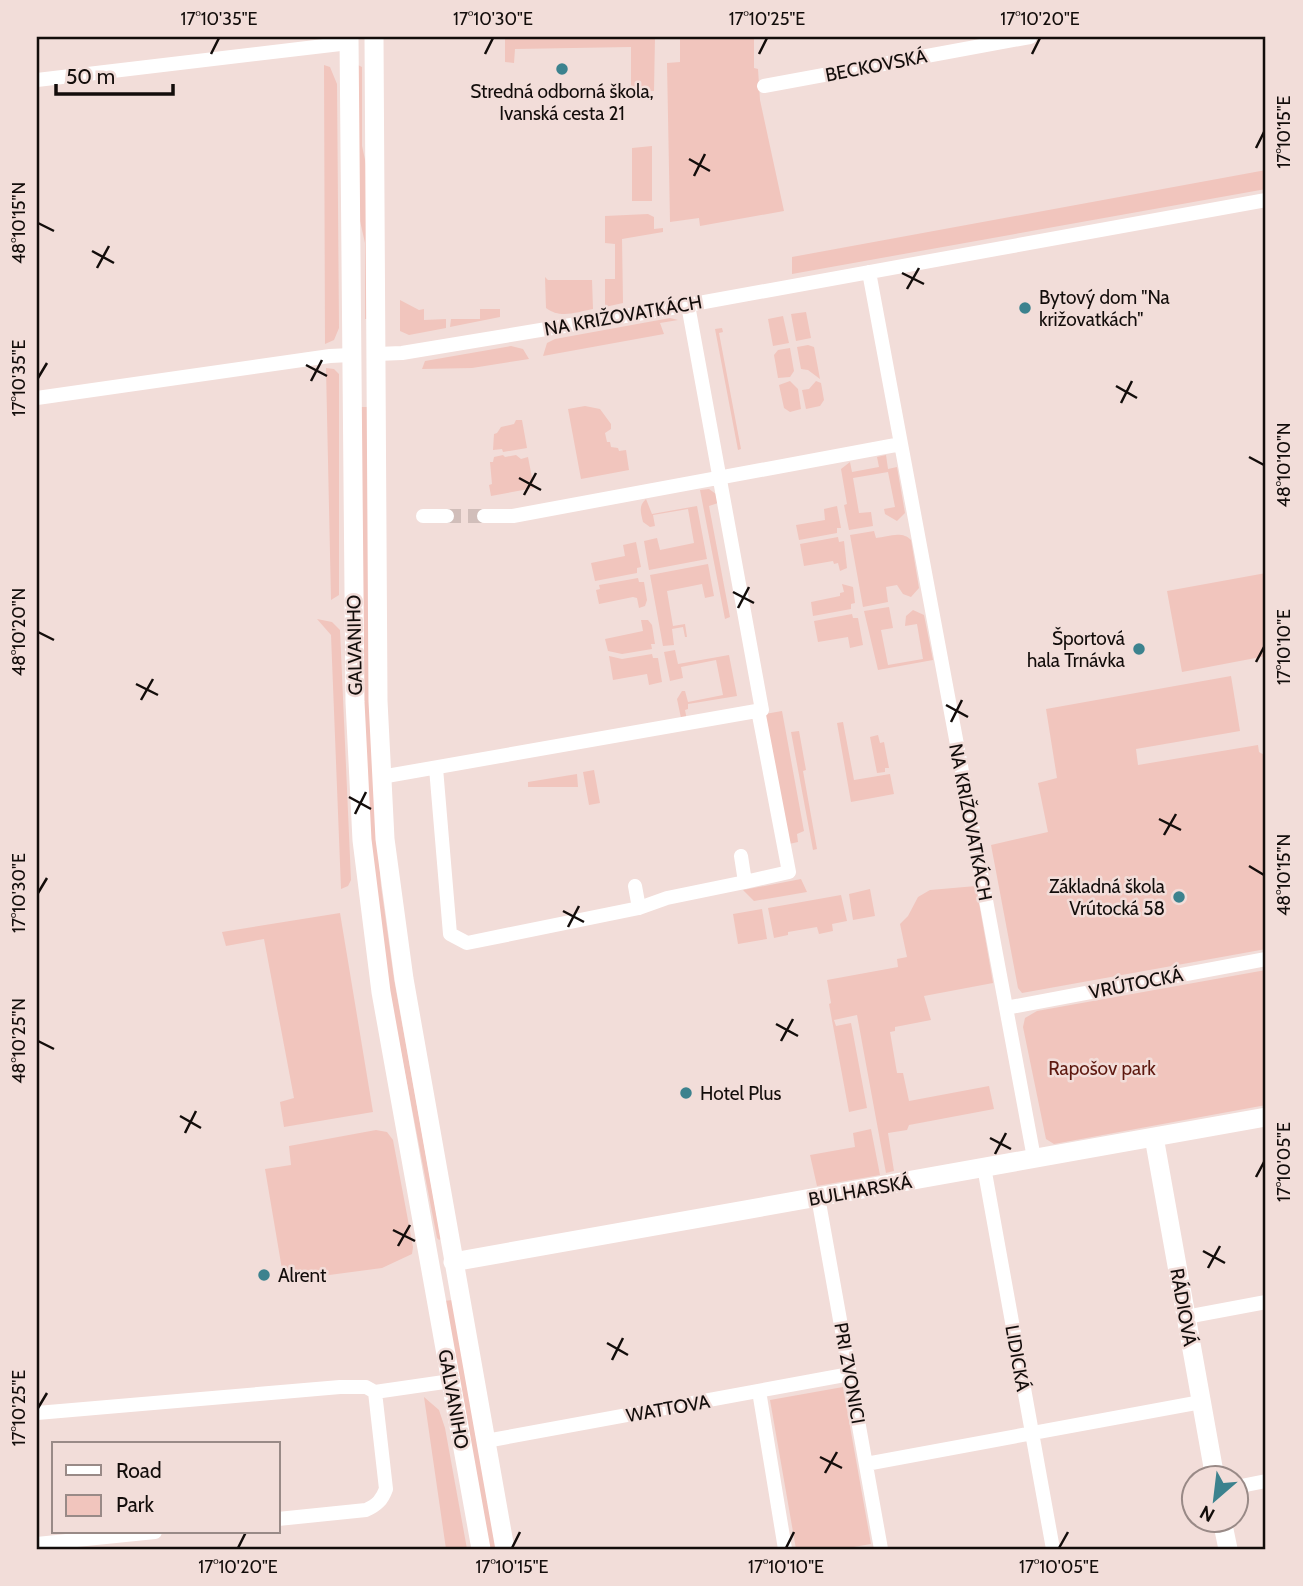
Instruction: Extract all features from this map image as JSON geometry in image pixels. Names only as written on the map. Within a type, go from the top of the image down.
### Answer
[{"type":"main road","points":[[349,40],[374,38]]},
{"type":"main road","name":"GALVANIHO","points":[[374,38],[378,701],[381,777],[396,932],[505,1549]]},
{"type":"main road","name":"GALVANIHO","points":[[349,40],[355,702],[362,839],[381,992],[481,1549]]},
{"type":"main road","points":[[351,355],[377,354]]},
{"type":"main road","name":"BULHARSKÁ","points":[[453,1262],[1266,1117]]},
{"type":"main road","name":"RÁDIOVÁ","points":[[1154,1137],[1212,1464]]},
{"type":"main road","points":[[426,1249],[453,1262]]},
{"type":"street","name":"BECKOVSKÁ","points":[[764,86],[1030,37]]},
{"type":"street","points":[[37,79],[349,40]]},
{"type":"street","name":"NA KRIŽOVATKÁCH","points":[[377,354],[402,354],[1266,200]]},
{"type":"street","name":"NA KRIŽOVATKÁCH","points":[[869,272],[1034,1158]]},
{"type":"street","points":[[436,768],[450,934],[467,943],[639,908],[667,898],[789,872],[688,304]]},
{"type":"street","points":[[37,398],[351,355]]},
{"type":"street","points":[[484,516],[513,516],[901,444]]},
{"type":"street","points":[[424,516],[447,516]]},
{"type":"street","points":[[381,777],[760,710]]},
{"type":"street","points":[[741,856],[745,882]]},
{"type":"street","points":[[635,886],[639,908]]},
{"type":"street","name":"VRÚTOCKÁ","points":[[1006,1008],[1266,959]]},
{"type":"street","name":"LIDICKÁ","points":[[984,1167],[1053,1549]]},
{"type":"street","name":"PRI ZVONICI","points":[[818,1197],[881,1549]]},
{"type":"street","points":[[1186,1317],[1266,1302]]},
{"type":"street","name":"WATTOVA","points":[[486,1441],[850,1374]]},
{"type":"street","points":[[37,1413],[340,1387],[366,1387],[376,1392],[451,1381]]},
{"type":"street","points":[[759,1391],[785,1549]]},
{"type":"street","points":[[280,1519],[366,1510],[376,1506],[383,1497],[386,1489],[376,1392]]},
{"type":"street","points":[[866,1464],[1201,1402]]},
{"type":"street","points":[[37,1544],[135,1534]]},
{"type":"green space","points":[[505,37],[655,37],[654,91],[631,91],[631,47],[515,49],[514,63],[505,62]]},
{"type":"green space","points":[[680,37],[754,37],[754,68],[758,69],[760,100],[784,211],[700,226],[699,218],[670,222],[667,63],[680,62]]},
{"type":"green space","points":[[356,64],[362,67],[362,146],[368,173],[370,319],[365,319],[365,243],[360,221]]},
{"type":"green space","points":[[324,65],[330,67],[337,84],[339,328],[334,340],[325,344]]},
{"type":"green space","points":[[652,146],[652,201],[632,201],[632,148]]},
{"type":"green space","points":[[1266,170],[1266,189],[792,274],[792,257]]},
{"type":"green space","points":[[648,214],[654,217],[654,229],[663,228],[663,232],[622,239],[623,303],[605,307],[605,279],[615,279],[615,244],[605,243],[605,216]]},
{"type":"green space","points":[[545,277],[548,280],[592,280],[593,309],[563,314],[546,308]]},
{"type":"green space","points":[[400,300],[419,310],[424,309],[424,320],[446,319],[446,328],[409,335],[400,331]]},
{"type":"green space","points":[[480,309],[500,309],[500,317],[450,327],[451,319],[480,319]]},
{"type":"green space","points":[[806,312],[811,338],[796,341],[791,314]]},
{"type":"green space","points":[[783,316],[789,343],[773,346],[768,319]]},
{"type":"green space","points":[[670,318],[678,320],[660,323],[664,334],[543,356],[547,343],[555,339]]},
{"type":"green space","points":[[722,328],[723,332],[719,333],[741,449],[738,450],[715,329]]},
{"type":"green space","points":[[511,346],[523,349],[529,359],[472,368],[422,369],[425,361]]},
{"type":"green space","points":[[797,347],[814,347],[820,379],[808,370],[801,369]]},
{"type":"green space","points":[[790,348],[794,371],[790,377],[778,378],[774,355],[778,350]]},
{"type":"green space","points":[[326,368],[334,369],[339,374],[339,595],[331,600]]},
{"type":"green space","points":[[790,381],[798,389],[801,409],[790,412],[784,408],[779,385]]},
{"type":"green space","points":[[816,381],[821,383],[824,400],[820,406],[806,409],[802,390],[809,389]]},
{"type":"green space","points":[[585,406],[600,409],[611,424],[611,429],[605,433],[607,442],[619,451],[626,450],[629,470],[581,479],[568,409]]},
{"type":"green space","points":[[360,407],[367,407],[374,794],[381,886],[394,979],[441,1239],[439,1240],[387,980],[370,857],[364,764]]},
{"type":"green space","points":[[516,420],[522,420],[527,448],[503,452],[502,449],[493,450],[494,434],[501,427],[514,424]]},
{"type":"green space","points":[[516,455],[521,459],[528,457],[534,488],[491,496],[490,462],[493,462],[494,457]]},
{"type":"green space","points":[[886,455],[888,469],[897,467],[905,513],[897,521],[885,514],[884,509],[895,507],[888,472],[853,478],[859,513],[871,512],[873,526],[849,530],[841,469],[850,462],[852,472],[879,467],[877,457]]},
{"type":"green space","points":[[709,489],[716,494],[718,503],[709,506],[730,617],[725,619],[700,490]]},
{"type":"green space","points":[[646,499],[652,514],[697,506],[707,559],[649,570],[644,541],[657,538],[660,550],[694,543],[688,509],[653,515],[655,526],[650,527],[643,522],[641,513]]},
{"type":"green space","points":[[837,506],[841,528],[837,528],[837,533],[799,540],[796,525],[825,520],[824,509]]},
{"type":"green space","points":[[874,531],[876,538],[903,535],[911,540],[919,588],[911,597],[903,594],[897,585],[886,587],[888,602],[863,607],[850,535]]},
{"type":"green space","points":[[838,537],[839,542],[844,541],[847,568],[840,571],[838,563],[834,564],[833,561],[804,566],[800,544]]},
{"type":"green space","points":[[636,542],[641,567],[637,568],[637,573],[595,581],[591,563],[625,556],[623,545]]},
{"type":"green space","points":[[708,564],[714,596],[705,598],[702,584],[667,591],[673,626],[685,624],[687,637],[683,627],[672,629],[674,645],[663,646],[650,575]]},
{"type":"green space","points":[[1266,573],[1266,656],[1182,672],[1167,591]]},
{"type":"green space","points":[[638,578],[639,582],[644,582],[647,600],[645,606],[639,608],[637,598],[633,597],[599,604],[596,590],[600,589],[599,585]]},
{"type":"green space","points":[[842,584],[853,587],[855,603],[851,604],[851,609],[813,616],[811,602],[840,596],[840,593],[844,592]]},
{"type":"green space","points":[[889,607],[893,628],[881,630],[888,665],[923,659],[917,624],[905,626],[906,616],[913,610],[924,615],[933,660],[878,670],[864,611]]},
{"type":"green space","points":[[852,614],[853,618],[858,618],[863,645],[850,648],[848,637],[818,642],[814,621]]},
{"type":"green space","points":[[317,619],[332,622],[340,630],[351,880],[348,886],[341,889],[331,635]]},
{"type":"green space","points":[[641,620],[648,620],[652,625],[655,644],[651,644],[652,649],[622,654],[608,651],[605,639],[643,631]]},
{"type":"green space","points":[[675,650],[678,664],[729,655],[737,696],[688,704],[688,709],[685,710],[687,720],[681,718],[677,699],[682,691],[685,691],[688,702],[723,695],[716,660],[681,667],[683,678],[670,681],[664,652]]},
{"type":"green space","points":[[652,654],[653,658],[658,658],[662,682],[649,685],[647,674],[613,680],[609,656],[622,659]]},
{"type":"green space","points":[[1231,676],[1240,731],[1136,749],[1138,765],[1258,745],[1259,752],[1266,756],[1266,949],[1022,993],[1018,988],[991,845],[1048,832],[1038,783],[1057,778],[1046,709]]},
{"type":"green space","points":[[782,711],[804,831],[797,834],[798,842],[789,844],[765,714]]},
{"type":"green space","points":[[843,722],[854,780],[890,774],[894,794],[851,802],[837,723]]},
{"type":"green space","points":[[799,731],[817,849],[813,850],[791,732]]},
{"type":"green space","points":[[878,735],[880,743],[884,742],[889,768],[885,768],[885,772],[877,773],[870,737]]},
{"type":"green space","points":[[594,770],[600,803],[589,805],[583,772]]},
{"type":"green space","points":[[577,774],[578,787],[528,787],[528,782]]},
{"type":"green space","points":[[801,879],[807,892],[754,901],[743,890]]},
{"type":"green space","points":[[976,886],[993,983],[924,996],[931,1020],[895,1027],[895,1031],[890,1032],[897,1073],[903,1073],[909,1101],[989,1086],[994,1109],[909,1125],[907,1130],[888,1133],[894,1171],[886,1173],[857,1015],[834,1020],[836,1026],[851,1023],[867,1108],[849,1112],[827,980],[898,967],[897,959],[907,957],[900,924],[908,916],[918,897],[930,890]]},
{"type":"green space","points":[[870,889],[875,916],[853,920],[849,894]]},
{"type":"green space","points":[[841,895],[847,921],[832,924],[833,931],[819,934],[817,927],[788,932],[788,935],[774,938],[768,908]]},
{"type":"green space","points":[[762,909],[767,939],[738,944],[733,914]]},
{"type":"green space","points":[[340,913],[373,1112],[284,1127],[280,1102],[294,1098],[264,939],[226,946],[222,932]]},
{"type":"green space","name":"Rapošov park","points":[[1266,970],[1266,1105],[1054,1144],[1046,1139],[1023,1027],[1025,1018],[1037,1011]]},
{"type":"green space","points":[[871,1129],[880,1175],[817,1186],[810,1155],[855,1147],[853,1133]]},
{"type":"green space","points":[[376,1130],[387,1132],[393,1140],[413,1247],[412,1254],[382,1268],[284,1281],[265,1169],[291,1165],[289,1146]]},
{"type":"green space","points":[[452,1300],[496,1549],[489,1549],[444,1301]]},
{"type":"green space","points":[[843,1387],[871,1544],[842,1549],[796,1549],[770,1400]]},
{"type":"green space","points":[[424,1397],[439,1410],[445,1428],[467,1549],[446,1549]]},
{"type":"tunnel","points":[[447,516],[484,516]]},
{"type":"place","name":"Stredná odborná škola, Ivanská cesta 21","points":[[562,69]]},
{"type":"place","name":"Bytový dom \"Na križovatkách\"","points":[[1025,308]]},
{"type":"place","name":"Športová hala Trnávka","points":[[1139,649]]},
{"type":"place","name":"Základná škola Vrútocká 58","points":[[1179,897]]},
{"type":"place","name":"Hotel Plus","points":[[686,1093]]},
{"type":"place","name":"Alrent","points":[[264,1275]]}]
